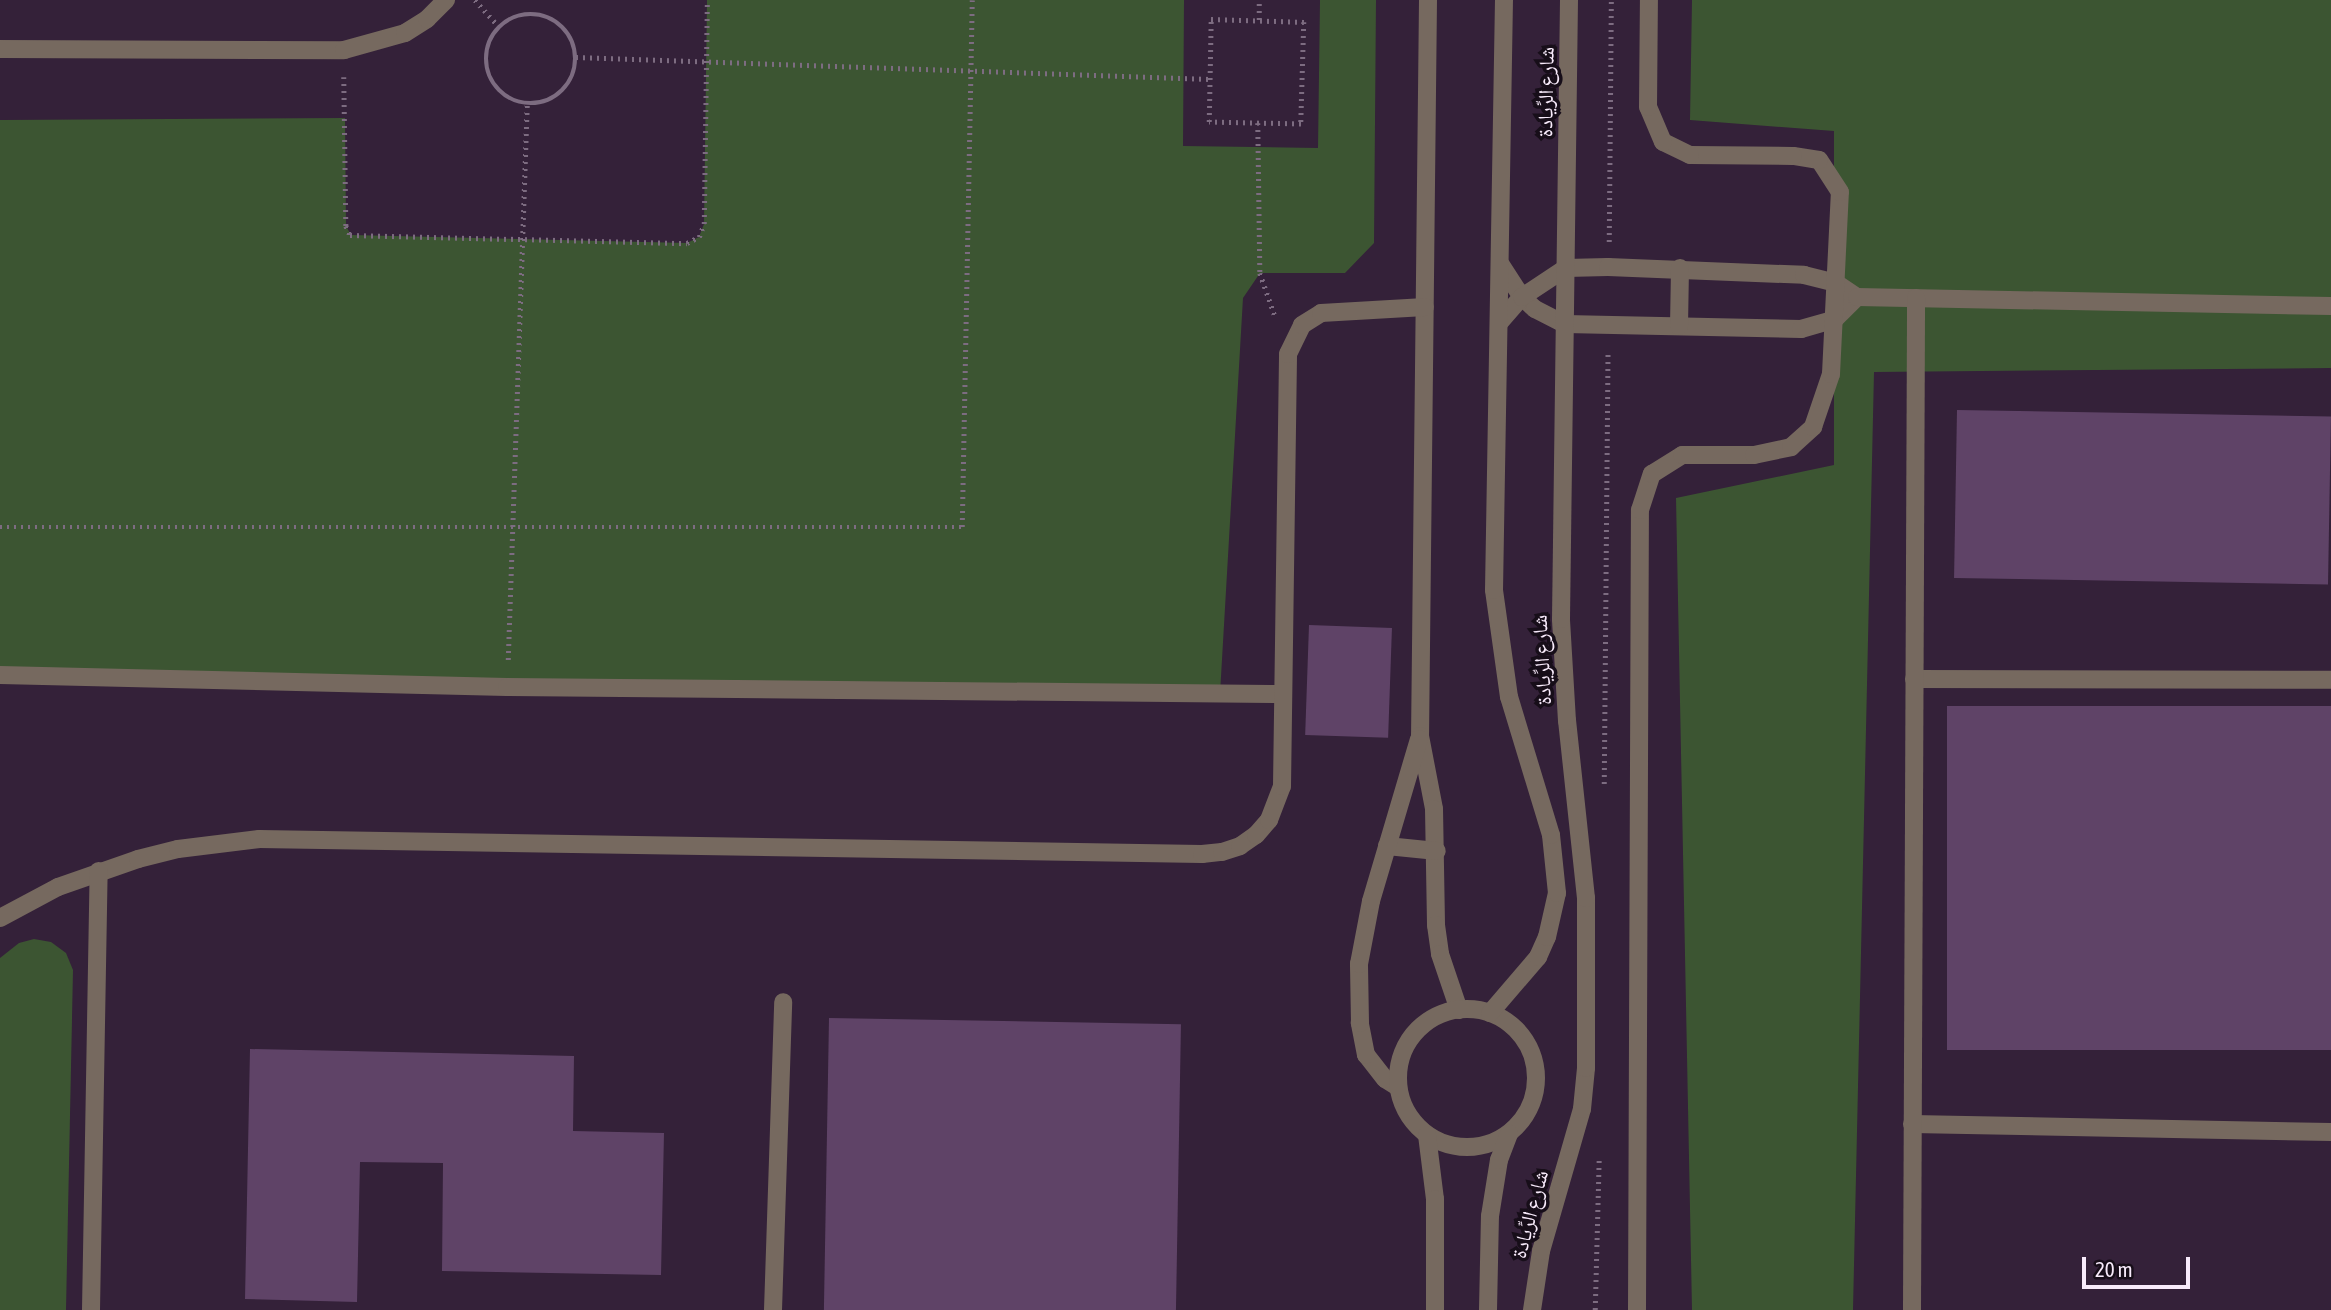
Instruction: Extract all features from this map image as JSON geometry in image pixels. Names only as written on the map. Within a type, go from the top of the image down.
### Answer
[{"type":"street","points":[[0,49],[344,50],[405,33],[427,19],[446,0]]},
{"type":"street","points":[[1428,0],[1420,736],[1434,809],[1437,851],[1436,925],[1440,954],[1459,1010]]},
{"type":"street","name":"شارع الرِّيادة","points":[[1490,1013],[1538,957],[1554,916],[1557,893],[1551,835],[1508,697],[1496,622],[1504,0]]},
{"type":"street","name":"شارع الرِّيادة","points":[[1532,1310],[1541,1251],[1581,1109],[1587,1068],[1586,898],[1562,643],[1569,0]]},
{"type":"street","points":[[1637,1310],[1640,510],[1653,474],[1682,455],[1754,455],[1791,447],[1813,427],[1831,374],[1840,192],[1819,160],[1793,156],[1690,155],[1663,142],[1648,107],[1649,0]]},
{"type":"street","points":[[1501,265],[1522,297],[1535,309],[1565,324],[1801,329],[1835,320],[1857,297]]},
{"type":"street","points":[[1499,323],[1522,297],[1566,268],[1608,267],[1804,275],[1836,283],[1857,297],[2331,306]]},
{"type":"street","points":[[1679,326],[1680,268]]},
{"type":"street","points":[[1912,1310],[1916,298]]},
{"type":"street","points":[[0,918],[58,887],[99,871],[178,849],[259,839],[1222,852],[1256,835],[1278,804],[1282,786],[1288,354],[1302,326],[1321,313],[1425,307]]},
{"type":"street","points":[[0,675],[507,687],[1283,694]]},
{"type":"street","points":[[1914,679],[2331,680]]},
{"type":"street","points":[[1398,1087],[1385,1079],[1366,1055],[1358,994],[1363,932],[1420,736]]},
{"type":"street","points":[[1387,846],[1437,851]]},
{"type":"street","points":[[91,1310],[99,871]]},
{"type":"street","points":[[773,1310],[783,1002]]},
{"type":"street","points":[[1459,1010],[1490,1013],[1509,1023],[1524,1039],[1535,1068],[1533,1100],[1524,1119],[1509,1134],[1494,1143],[1460,1147],[1427,1135],[1413,1122],[1403,1106],[1398,1087],[1398,1065],[1406,1045],[1420,1028],[1438,1015],[1459,1010]]},
{"type":"street","points":[[1912,1125],[2331,1132]]},
{"type":"street","name":"شارع الرِّيادة","points":[[1488,1310],[1491,1207],[1499,1160],[1509,1134]]},
{"type":"street","points":[[1427,1135],[1435,1210],[1435,1310]]},
{"type":"path","points":[[475,0],[499,27]]},
{"type":"path","points":[[344,50],[346,226],[351,235],[687,243],[699,237],[705,224],[707,0]]},
{"type":"path","points":[[0,527],[962,527],[972,0]]},
{"type":"path","points":[[1259,0],[1259,20]]},
{"type":"path","points":[[1608,267],[1611,0]]},
{"type":"path","points":[[521,15],[547,17],[567,32],[576,57],[575,69],[562,91],[540,103],[527,104],[503,95],[488,75],[486,50],[499,27],[521,15]]},
{"type":"path","points":[[1211,19],[1259,20],[1304,22],[1301,124],[1209,122],[1211,19]]},
{"type":"path","points":[[576,57],[1210,79]]},
{"type":"path","points":[[507,687],[527,104]]},
{"type":"path","points":[[1258,123],[1260,273],[1288,354]]},
{"type":"path","points":[[1604,798],[1608,325]]},
{"type":"path","points":[[1595,1310],[1600,1145]]},
{"type":"green space","points":[[707,0],[1184,0],[1183,146],[1318,148],[1320,0],[1376,0],[1374,243],[1345,273],[1260,273],[1243,298],[1220,694],[0,675],[0,120],[345,118],[346,226],[351,235],[687,243],[699,237],[704,224]]},
{"type":"green space","points":[[1692,0],[2331,0],[2331,368],[1874,372],[1853,1310],[1692,1310],[1676,498],[1834,465],[1834,131],[1690,120]]},
{"type":"green space","points":[[34,939],[51,942],[66,953],[73,970],[66,1310],[0,1310],[0,958],[19,943]]},
{"type":"building","points":[[1957,410],[2331,417],[2328,585],[1954,578]]},
{"type":"building","points":[[1309,625],[1392,628],[1388,738],[1305,735]]},
{"type":"building","points":[[1947,706],[2331,706],[2331,1050],[1947,1050]]},
{"type":"building","points":[[829,1018],[1181,1024],[1176,1310],[824,1310]]},
{"type":"building","points":[[250,1049],[574,1056],[573,1131],[664,1133],[661,1275],[442,1271],[443,1163],[360,1162],[357,1302],[245,1299]]}]
